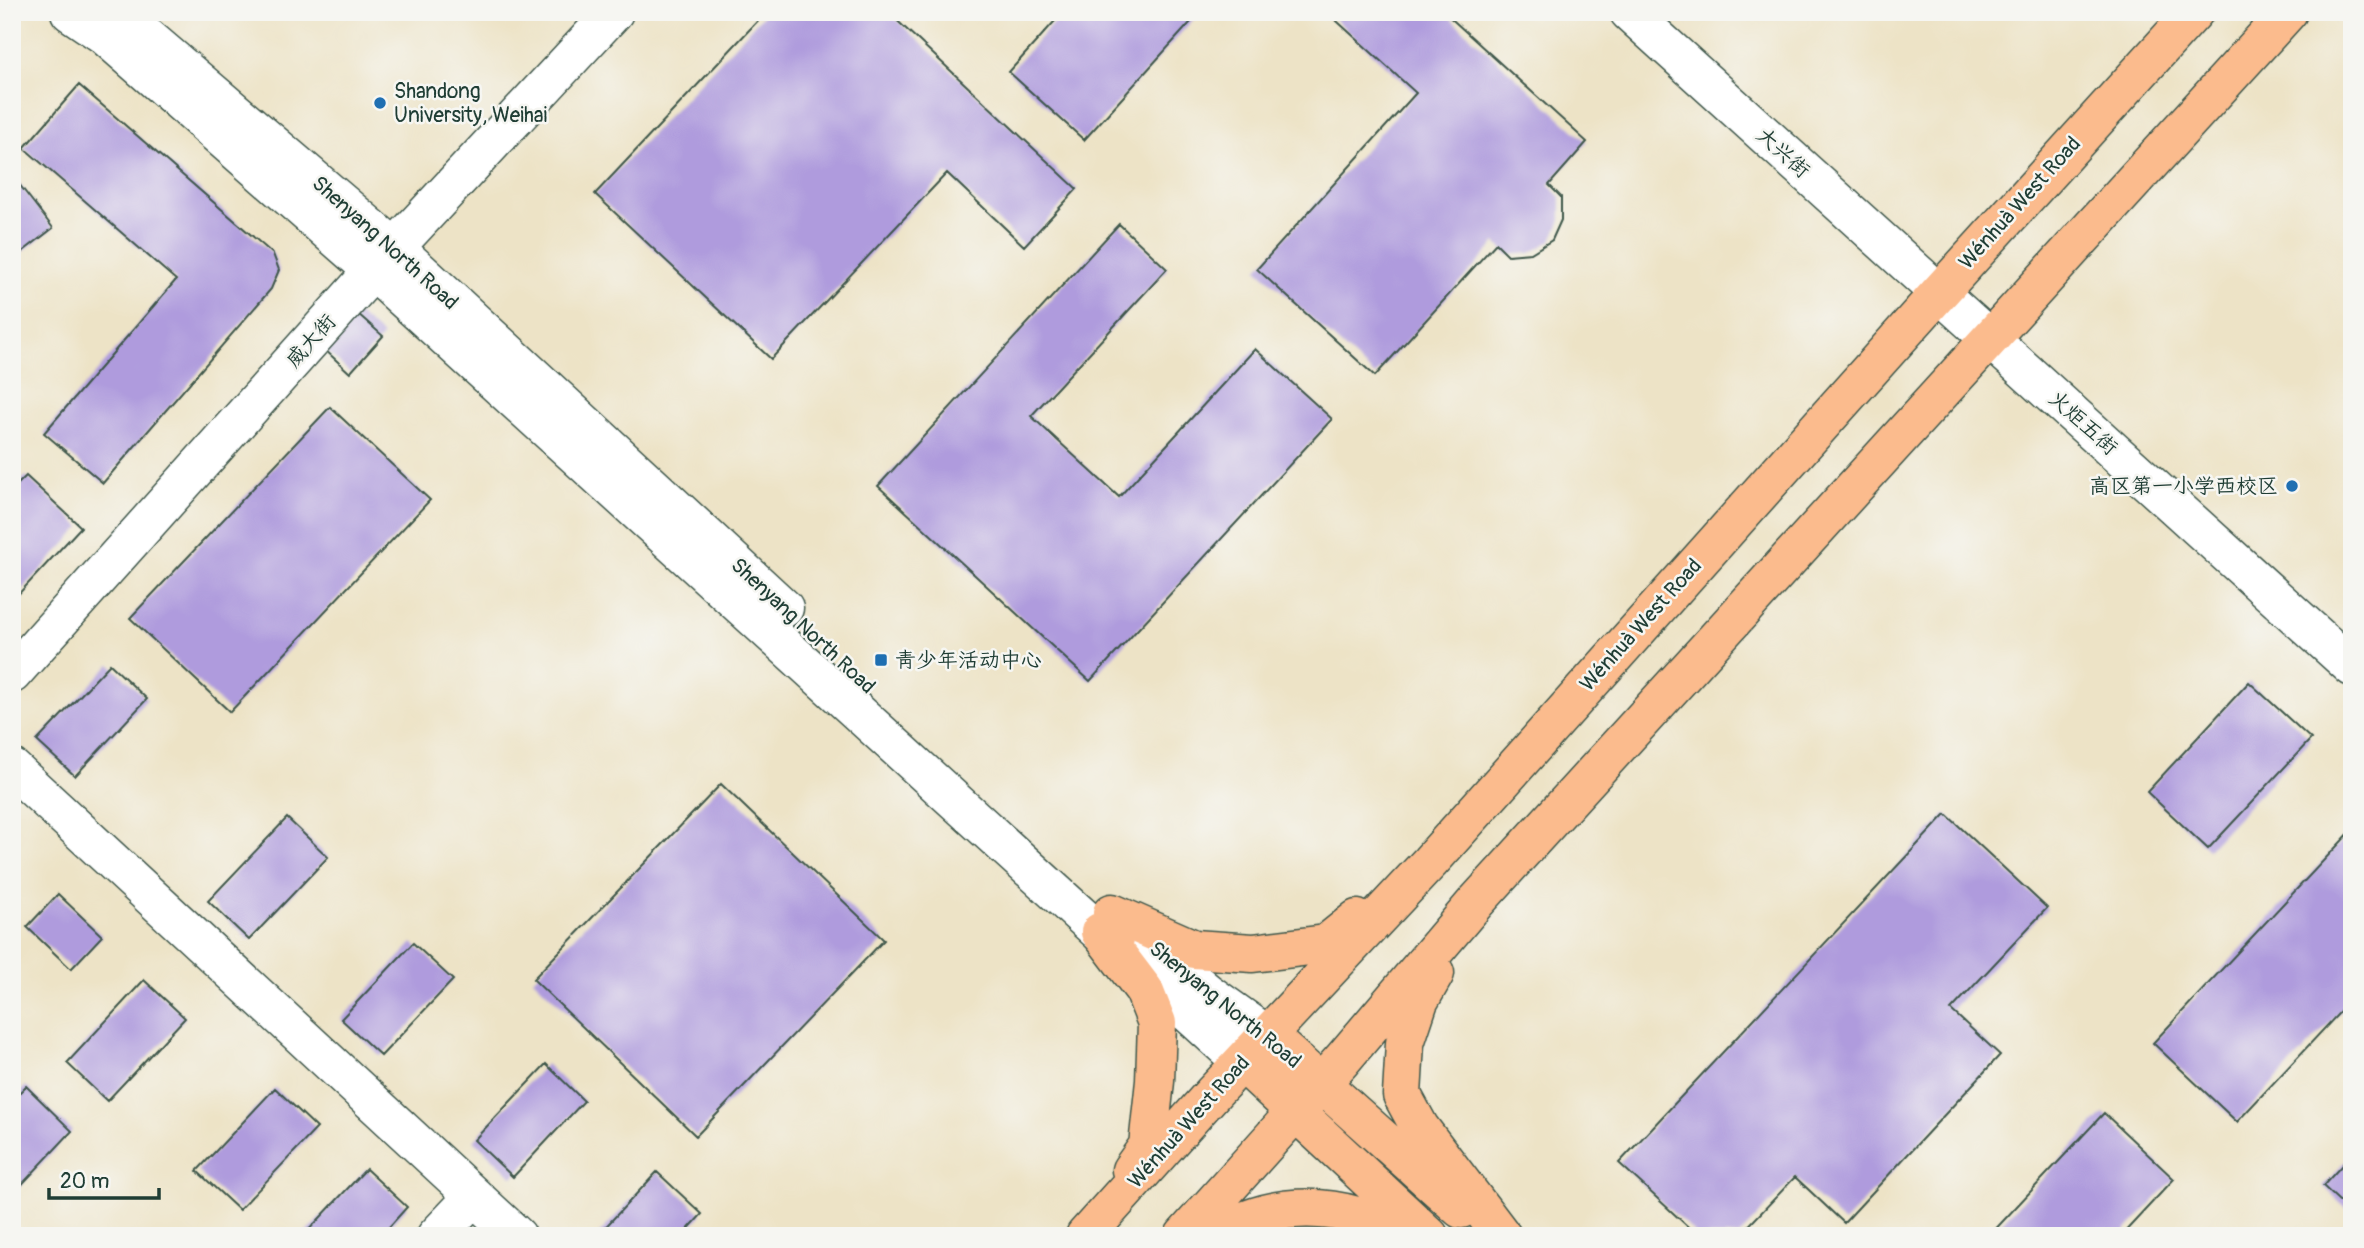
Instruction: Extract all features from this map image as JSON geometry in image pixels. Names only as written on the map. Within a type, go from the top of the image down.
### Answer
[{"type":"main road","name":"Wénhuà West Road","points":[[1085,1236],[1430,862],[1937,294],[2194,12]]},
{"type":"main road","points":[[1184,1236],[1476,902],[2288,12]]},
{"type":"main road","points":[[1106,923],[1194,949],[1253,953],[1326,944],[1430,862]]},
{"type":"main road","points":[[1476,902],[1419,1000],[1405,1042],[1402,1095],[1420,1128],[1502,1236]]},
{"type":"main road","points":[[1085,1236],[1148,1146],[1155,1081],[1157,1023],[1144,990],[1106,923]]},
{"type":"main road","name":"Shenyang North Road","points":[[1255,1049],[1308,1097],[1491,1236]]},
{"type":"main road","name":"Shenyang North Road","points":[[1308,1097],[1429,1236]]},
{"type":"main road","points":[[1217,1236],[1235,1223],[1288,1208],[1346,1211],[1399,1236]]},
{"type":"street","name":"Shenyang North Road","points":[[70,12],[104,35],[384,260]]},
{"type":"street","name":"Shenyang North Road","points":[[118,12],[1106,923],[1208,993],[1255,1049]]},
{"type":"street","name":"威大街","points":[[12,674],[384,260],[614,12]]},
{"type":"street","name":"大兴街","points":[[1629,12],[1937,294]]},
{"type":"street","name":"火炬五街","points":[[1937,294],[1991,339],[2352,667]]},
{"type":"street","points":[[12,768],[517,1236]]},
{"type":"street","points":[[436,1236],[474,1196]]},
{"type":"building","points":[[766,12],[888,12],[1077,189],[1024,246],[947,173],[771,359],[595,194]]},
{"type":"building","points":[[1063,12],[1200,12],[1084,140],[1009,72]]},
{"type":"building","points":[[1327,12],[1444,12],[1587,142],[1549,185],[1561,197],[1561,220],[1552,240],[1531,253],[1508,255],[1496,243],[1375,376],[1257,269],[1416,93]]},
{"type":"building","points":[[79,85],[273,254],[279,270],[271,289],[103,483],[44,433],[176,280],[24,148]]},
{"type":"building","points":[[12,175],[53,228],[12,260]]},
{"type":"building","points":[[1119,224],[1167,269],[1031,416],[1119,497],[1255,349],[1332,419],[1090,681],[878,486]]},
{"type":"building","points":[[357,313],[383,336],[350,373],[324,349]]},
{"type":"building","points":[[330,407],[430,500],[230,712],[130,618]]},
{"type":"building","points":[[26,476],[81,527],[12,601],[12,490]]},
{"type":"building","points":[[110,664],[147,699],[75,776],[37,741]]},
{"type":"building","points":[[2249,682],[2311,739],[2208,849],[2147,792]]},
{"type":"building","points":[[721,784],[884,940],[696,1136],[533,979]]},
{"type":"building","points":[[1946,814],[2047,908],[1951,1010],[2000,1055],[1844,1223],[1795,1177],[1739,1236],[1698,1236],[1619,1163]]},
{"type":"building","points":[[287,818],[328,857],[249,940],[208,901]]},
{"type":"building","points":[[2352,830],[2352,999],[2237,1122],[2153,1043]]},
{"type":"building","points":[[58,894],[102,936],[71,969],[27,927]]},
{"type":"building","points":[[413,943],[453,980],[381,1056],[341,1019]]},
{"type":"building","points":[[144,980],[185,1018],[107,1101],[67,1063]]},
{"type":"building","points":[[546,1064],[584,1101],[513,1177],[474,1140]]},
{"type":"building","points":[[26,1086],[72,1131],[12,1195],[12,1100]]},
{"type":"building","points":[[275,1088],[317,1128],[239,1210],[197,1171]]},
{"type":"building","points":[[2104,1113],[2174,1179],[2121,1236],[1989,1236]]},
{"type":"building","points":[[2352,1154],[2352,1213],[2323,1186]]},
{"type":"building","points":[[366,1169],[407,1207],[381,1236],[303,1236]]},
{"type":"building","points":[[657,1172],[702,1214],[682,1236],[597,1236]]},
{"type":"place","name":"Shandong University, Weihai","points":[[380,103]]},
{"type":"place","name":"高区第一小学西校区","points":[[2292,486]]},
{"type":"place","name":"青少年活动中心","points":[[881,660]]}]
